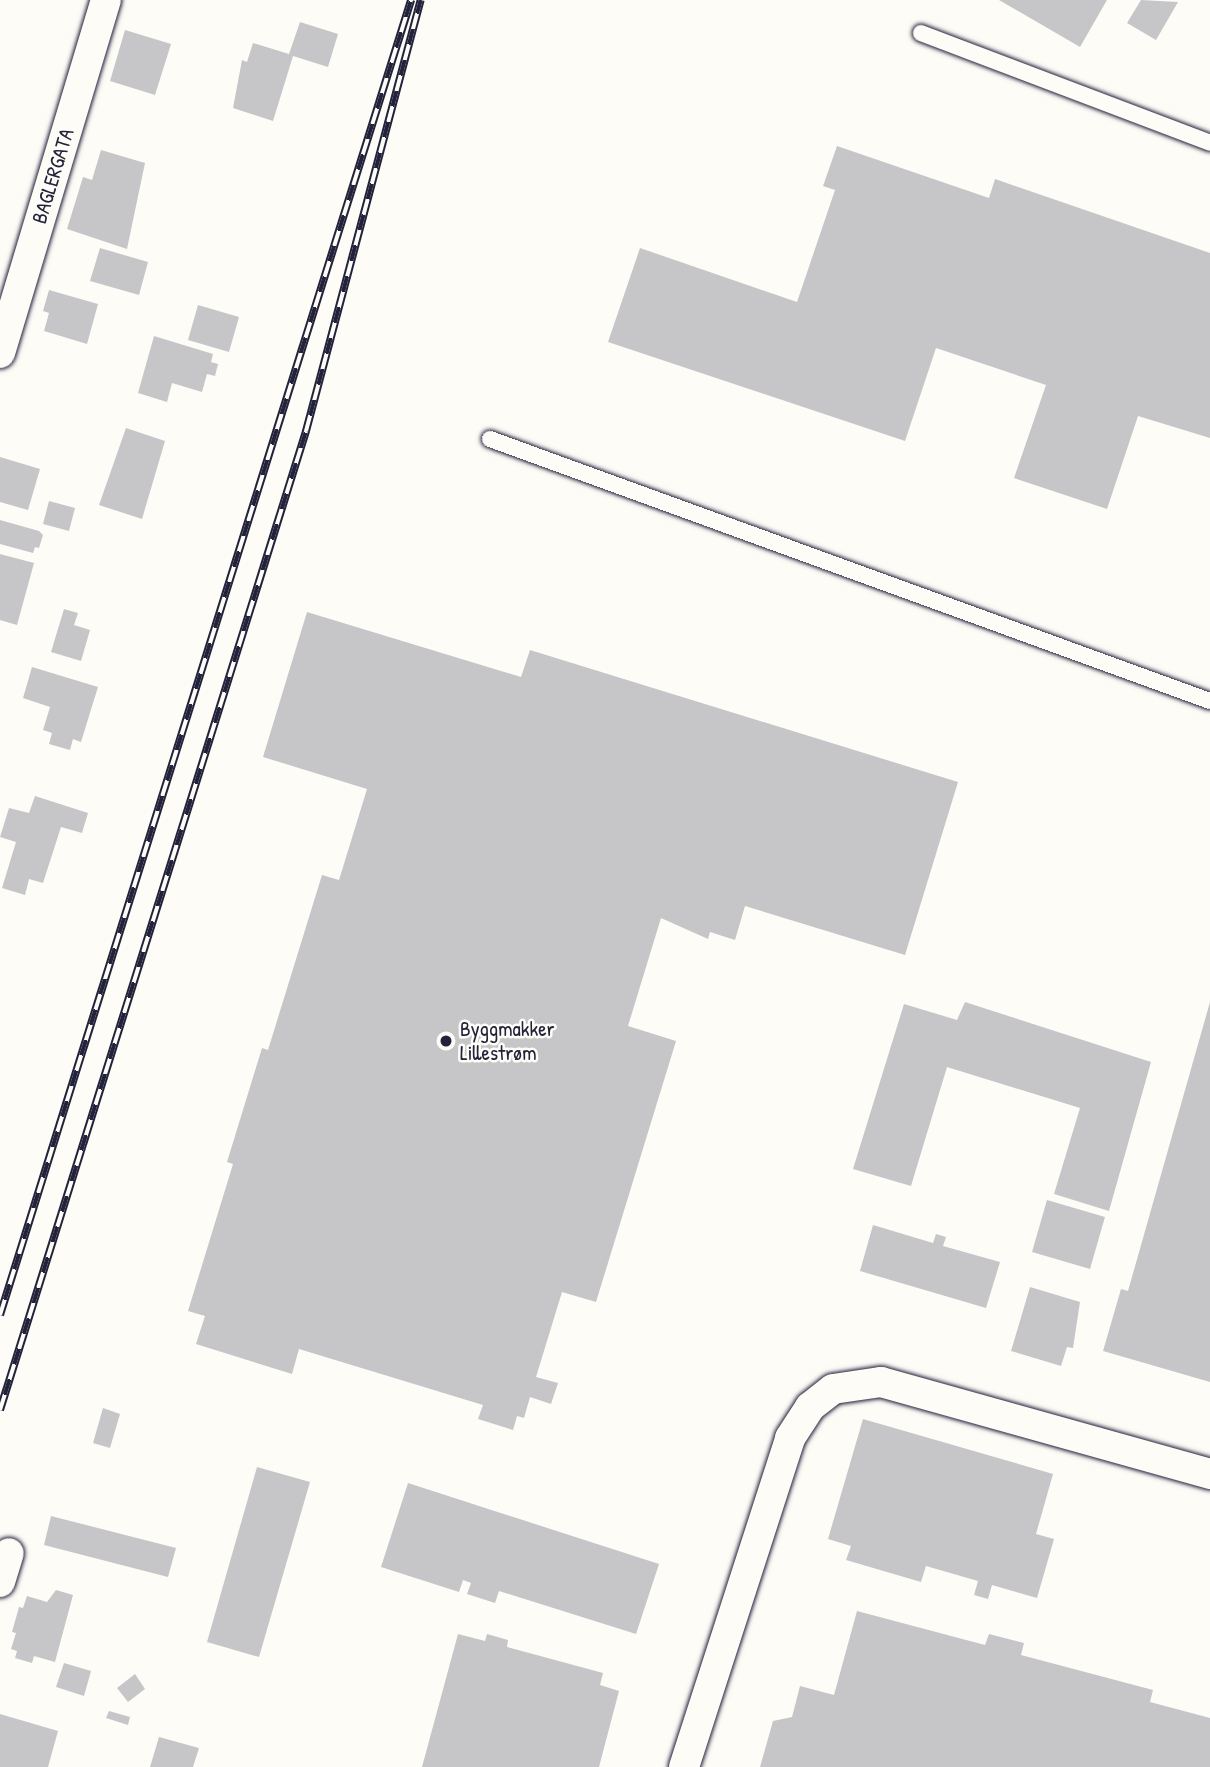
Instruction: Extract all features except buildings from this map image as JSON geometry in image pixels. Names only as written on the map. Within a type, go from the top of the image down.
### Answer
[{"type":"street","name":"BAGLERGATA","points":[[0,353],[13,261],[106,0]]},
{"type":"street","points":[[684,1767],[790,1438],[810,1407],[834,1389],[881,1382],[1210,1474]]},
{"type":"street","points":[[0,1582],[9,1553]]},
{"type":"lane","points":[[920,33],[1210,143]]},
{"type":"lane","points":[[490,439],[1210,701]]},
{"type":"railway","points":[[0,1315],[411,0]]},
{"type":"railway","points":[[0,1410],[306,431],[421,0]]},
{"type":"place","name":"Byggmakker Lillestrøm","points":[[446,1041]]}]
